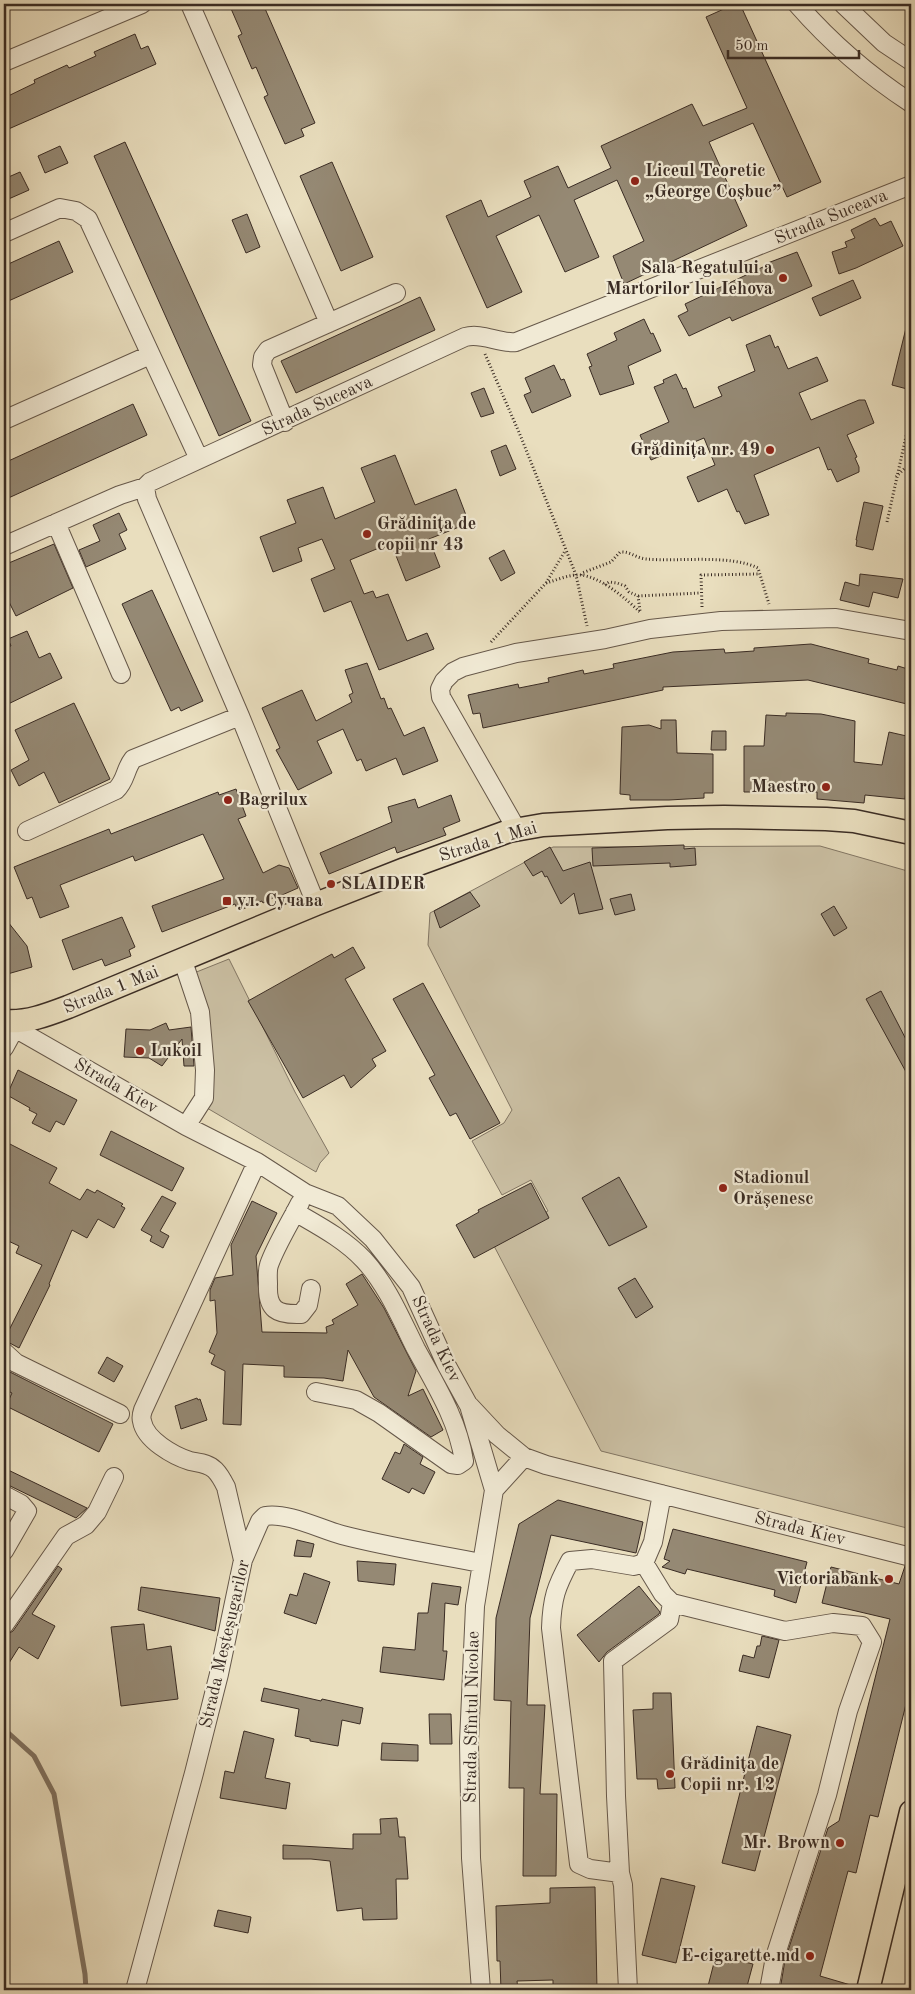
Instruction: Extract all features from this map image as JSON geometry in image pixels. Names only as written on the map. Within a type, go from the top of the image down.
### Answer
[{"type":"main road","name":"Strada 1 Mai","points":[[7,1024],[54,1012],[183,961],[316,904],[476,842],[543,824],[724,816],[826,819],[854,822],[911,833]]},
{"type":"main road","points":[[868,1990],[911,1812]]},
{"type":"street","points":[[4,62],[142,4]]},
{"type":"street","points":[[190,4],[329,323]]},
{"type":"street","points":[[797,4],[846,55],[909,96]]},
{"type":"street","points":[[843,4],[884,43],[911,61]]},
{"type":"street","name":"Strada Suceava","points":[[146,488],[150,482],[285,422],[465,337],[472,335],[507,343],[516,342],[911,185]]},
{"type":"street","points":[[4,234],[60,208],[76,211],[88,219],[199,459]]},
{"type":"street","points":[[285,422],[262,365],[263,357],[268,350],[396,294]]},
{"type":"street","points":[[4,420],[150,355]]},
{"type":"street","points":[[4,546],[120,494],[146,488],[147,499],[240,716],[316,904]]},
{"type":"street","points":[[56,523],[121,674]]},
{"type":"street","points":[[517,830],[441,697],[440,690],[444,681],[453,672],[463,667],[516,653],[650,629],[704,623],[836,618],[911,631]]},
{"type":"street","points":[[27,831],[116,790],[122,785],[128,765],[133,760],[240,716]]},
{"type":"street","points":[[183,961],[200,1012],[205,1070],[204,1098],[186,1126]]},
{"type":"street","points":[[4,1048],[7,1024]]},
{"type":"street","name":"Strada Kiev","points":[[7,1024],[186,1126],[257,1162],[305,1192],[338,1206],[373,1240],[411,1287],[447,1366],[468,1404],[497,1436],[524,1457],[546,1465],[911,1558]]},
{"type":"street","points":[[243,1560],[226,1487],[222,1478],[204,1463],[181,1457],[158,1443],[147,1433],[142,1422],[143,1410],[257,1162]]},
{"type":"street","points":[[305,1192],[268,1266],[268,1295],[270,1302],[277,1312],[282,1314],[301,1314],[308,1305],[312,1289]]},
{"type":"street","points":[[295,1212],[335,1235],[364,1260],[389,1296],[450,1414],[464,1460],[458,1465],[451,1464],[379,1412],[356,1400],[316,1392]]},
{"type":"street","points":[[4,1352],[16,1362],[120,1414]]},
{"type":"street","points":[[468,1404],[494,1490]]},
{"type":"street","points":[[494,1490],[524,1457]]},
{"type":"street","points":[[4,1625],[66,1536],[86,1525],[97,1512],[114,1477]]},
{"type":"street","name":"Strada Sfîntul Nicolae","points":[[481,1990],[471,1858],[469,1742],[475,1606],[494,1490]]},
{"type":"street","points":[[644,1563],[653,1542],[662,1494]]},
{"type":"street","points":[[4,1495],[21,1504],[27,1511],[4,1550]]},
{"type":"street","name":"Strada Meșteșugarilor","points":[[135,1990],[219,1674],[243,1560],[260,1521],[265,1516],[278,1515],[352,1537],[481,1562]]},
{"type":"street","points":[[620,1873],[590,1869],[579,1864],[551,1628],[552,1603],[560,1579],[570,1561],[592,1558],[634,1566],[644,1563]]},
{"type":"street","points":[[644,1563],[663,1594],[672,1603],[785,1631],[833,1623],[862,1626],[872,1642],[848,1711],[827,1795],[775,1957],[769,1990]]},
{"type":"street","points":[[628,1990],[615,1769],[614,1661],[669,1620],[672,1603]]},
{"type":"path","points":[[486,338],[483,348],[485,354],[521,437],[576,575],[586,614],[590,641]]},
{"type":"path","points":[[887,522],[911,414]]},
{"type":"path","points":[[896,478],[911,462]]},
{"type":"path","points":[[493,659],[490,642],[546,584],[566,550]]},
{"type":"path","points":[[581,575],[611,562],[617,555],[624,552],[642,558],[738,562],[756,566],[773,619]]},
{"type":"path","points":[[704,623],[700,593],[701,575],[760,574]]},
{"type":"path","points":[[546,584],[581,575],[605,585],[645,616],[650,629]]},
{"type":"path","points":[[605,585],[609,582],[617,583],[625,586],[629,592],[638,596],[700,593]]},
{"type":"path","points":[[638,596],[640,612]]},
{"type":"shaded area","name":"Stadionul Orășenesc","points":[[820,846],[911,872],[911,1529],[601,1451],[493,1244],[548,1216],[546,1212],[548,1211],[531,1180],[502,1195],[472,1141],[504,1123],[512,1110],[428,945],[430,913],[553,847]]},
{"type":"shaded area","points":[[229,959],[295,1092],[329,1153],[320,1163],[316,1172],[207,1108],[194,973]]},
{"type":"building","points":[[229,4],[263,4],[315,123],[301,129],[304,136],[285,144],[264,97],[268,95],[256,67],[252,69],[238,36],[242,34]]},
{"type":"building","points":[[735,4],[740,4],[821,182],[787,197],[753,123],[709,142],[747,226],[624,284],[613,256],[644,241],[617,180],[574,200],[599,257],[565,272],[539,215],[496,236],[522,292],[487,308],[446,216],[481,200],[488,217],[531,197],[524,181],[558,166],[568,188],[611,168],[601,146],[692,104],[703,126],[747,108],[706,17]]},
{"type":"building","points":[[135,34],[141,49],[148,46],[156,64],[4,131],[4,98],[35,83],[34,80],[67,65],[69,68],[96,56],[94,52]]},
{"type":"building","points":[[125,142],[251,421],[219,436],[94,156]]},
{"type":"building","points":[[60,146],[68,163],[45,173],[38,156]]},
{"type":"building","points":[[332,162],[373,257],[341,271],[300,176]]},
{"type":"building","points":[[20,172],[29,190],[4,201],[4,179]]},
{"type":"building","points":[[247,214],[260,247],[246,253],[232,220]]},
{"type":"building","points":[[875,218],[880,226],[891,221],[903,246],[839,274],[832,252],[847,247],[845,242],[855,238],[851,230]]},
{"type":"building","points":[[59,241],[73,272],[4,303],[4,266]]},
{"type":"building","points":[[797,252],[812,286],[732,321],[730,317],[689,336],[678,316],[688,311],[685,304],[765,266],[765,264]]},
{"type":"building","points":[[853,280],[861,298],[820,316],[812,298]]},
{"type":"building","points":[[420,297],[435,330],[296,393],[281,361]]},
{"type":"building","points":[[644,319],[661,351],[628,366],[634,384],[600,395],[589,367],[592,366],[587,354],[617,340],[614,333]]},
{"type":"building","points":[[906,328],[911,329],[911,390],[892,385]]},
{"type":"building","points":[[770,335],[775,348],[778,346],[788,369],[817,357],[818,359],[828,381],[799,393],[811,420],[859,400],[865,400],[874,423],[847,435],[857,457],[855,458],[859,472],[837,482],[831,469],[828,470],[819,447],[754,475],[769,515],[745,524],[739,511],[737,512],[727,489],[698,502],[687,477],[715,465],[704,438],[651,460],[640,435],[669,422],[654,387],[664,383],[663,380],[676,374],[683,389],[686,388],[694,408],[722,396],[718,387],[755,371],[746,345]]},
{"type":"building","points":[[554,365],[561,380],[564,379],[571,396],[532,413],[524,395],[531,392],[525,378]]},
{"type":"building","points":[[484,388],[494,413],[481,417],[471,393]]},
{"type":"building","points":[[133,404],[147,435],[4,500],[4,463]]},
{"type":"building","points":[[506,445],[516,469],[500,476],[491,451]]},
{"type":"building","points":[[395,455],[415,505],[456,489],[469,523],[429,539],[440,567],[406,581],[391,543],[350,560],[364,594],[373,591],[376,598],[388,594],[407,641],[427,633],[434,649],[379,670],[351,601],[324,612],[311,579],[335,569],[322,539],[298,548],[302,561],[273,572],[260,537],[296,523],[287,500],[323,487],[335,519],[375,502],[361,468]]},
{"type":"building","points":[[864,502],[883,506],[873,550],[856,546]]},
{"type":"building","points":[[119,513],[127,530],[119,534],[126,549],[86,567],[79,550],[100,541],[93,525]]},
{"type":"building","points":[[54,544],[73,588],[16,616],[7,598],[4,599],[4,565]]},
{"type":"building","points":[[504,550],[515,573],[501,581],[489,558]]},
{"type":"building","points":[[860,574],[903,579],[898,598],[873,592],[869,607],[840,600],[845,582],[859,586]]},
{"type":"building","points":[[152,590],[203,701],[181,711],[179,707],[171,711],[122,604]]},
{"type":"building","points":[[27,631],[39,658],[50,653],[62,678],[4,706],[4,647],[11,646],[8,639]]},
{"type":"building","points":[[811,644],[869,659],[868,663],[897,670],[898,666],[911,670],[911,705],[808,680],[663,687],[663,690],[483,728],[480,713],[473,714],[468,695],[518,684],[519,688],[549,682],[548,678],[583,670],[584,674],[614,668],[613,664],[673,652],[724,649],[725,653],[754,651],[754,648]]},
{"type":"building","points":[[367,663],[381,699],[384,698],[388,709],[391,708],[404,736],[424,727],[438,761],[403,775],[396,758],[366,771],[361,759],[357,761],[343,729],[317,741],[332,773],[298,790],[276,750],[280,748],[262,708],[302,690],[316,721],[352,702],[349,695],[353,693],[345,670]]},
{"type":"building","points":[[74,703],[110,779],[59,803],[44,772],[19,786],[11,770],[29,760],[15,730]]},
{"type":"building","points":[[786,713],[821,714],[855,721],[854,762],[882,765],[889,732],[911,737],[911,756],[905,799],[865,795],[864,803],[817,799],[817,792],[744,792],[744,746],[764,746],[766,715],[786,716]]},
{"type":"building","points":[[661,720],[676,720],[677,753],[713,754],[713,793],[704,793],[704,798],[669,800],[630,800],[630,795],[620,794],[622,727],[649,725],[661,729]]},
{"type":"building","points":[[712,731],[726,731],[726,750],[711,750]]},
{"type":"building","points":[[236,789],[246,816],[238,819],[263,873],[279,865],[289,868],[298,888],[238,911],[235,904],[162,932],[152,906],[224,879],[203,834],[135,861],[133,856],[60,885],[69,907],[40,918],[32,897],[27,899],[14,867],[109,829],[111,834],[218,792],[219,795]]},
{"type":"building","points":[[451,795],[460,821],[443,828],[446,835],[397,853],[395,847],[329,874],[320,853],[392,822],[388,807],[415,799],[418,808]]},
{"type":"building","points":[[684,845],[684,849],[695,848],[696,865],[670,867],[670,863],[593,866],[592,848]]},
{"type":"building","points":[[550,847],[563,871],[590,862],[603,909],[579,914],[574,893],[561,904],[547,876],[545,877],[542,871],[533,876],[524,862]]},
{"type":"building","points":[[470,892],[480,906],[440,928],[434,911]]},
{"type":"building","points":[[631,894],[635,910],[615,915],[610,899]]},
{"type":"building","points":[[834,906],[847,928],[834,936],[821,914]]},
{"type":"building","points":[[4,917],[27,946],[32,967],[4,975]]},
{"type":"building","points":[[122,917],[135,947],[129,950],[131,956],[105,966],[102,959],[73,970],[62,940]]},
{"type":"building","points":[[353,947],[365,968],[345,979],[386,1051],[372,1059],[376,1066],[351,1088],[344,1075],[303,1098],[248,1001],[332,954],[334,958]]},
{"type":"building","points":[[423,983],[500,1123],[470,1139],[456,1113],[450,1116],[429,1078],[435,1075],[393,999]]},
{"type":"building","points":[[881,991],[911,1049],[911,1081],[866,999]]},
{"type":"building","points":[[166,1023],[169,1030],[191,1027],[194,1066],[184,1066],[182,1039],[162,1066],[149,1058],[124,1057],[126,1029],[150,1030]]},
{"type":"building","points":[[18,1070],[77,1100],[64,1125],[56,1121],[50,1132],[32,1123],[37,1114],[7,1095]]},
{"type":"building","points":[[111,1131],[184,1168],[172,1191],[100,1155]]},
{"type":"building","points":[[4,1141],[57,1168],[49,1183],[80,1200],[87,1189],[95,1193],[97,1190],[123,1204],[121,1206],[125,1208],[114,1228],[98,1219],[87,1238],[72,1230],[50,1285],[19,1348],[4,1340],[42,1265],[16,1253],[19,1246],[4,1239]]},
{"type":"building","points":[[619,1177],[647,1227],[609,1246],[582,1198]]},
{"type":"building","points":[[531,1183],[549,1218],[474,1258],[456,1225],[479,1212],[478,1210]]},
{"type":"building","points":[[162,1196],[176,1203],[160,1231],[169,1236],[163,1248],[150,1241],[152,1236],[141,1230]]},
{"type":"building","points":[[252,1201],[277,1213],[256,1256],[262,1332],[327,1333],[326,1327],[334,1324],[332,1320],[358,1305],[346,1284],[362,1274],[384,1308],[416,1371],[408,1396],[423,1389],[443,1430],[431,1437],[374,1397],[348,1350],[343,1381],[324,1378],[284,1377],[284,1366],[243,1364],[241,1425],[223,1424],[225,1371],[211,1364],[215,1355],[209,1352],[217,1333],[215,1300],[210,1301],[210,1290],[215,1278],[233,1275],[231,1245]]},
{"type":"building","points":[[635,1278],[653,1307],[636,1318],[618,1288]]},
{"type":"building","points":[[107,1357],[123,1366],[114,1382],[98,1373]]},
{"type":"building","points":[[4,1369],[113,1424],[99,1452],[6,1406],[12,1393],[4,1389]]},
{"type":"building","points":[[197,1398],[198,1400],[200,1399],[207,1420],[181,1429],[175,1406]]},
{"type":"building","points":[[404,1444],[423,1457],[420,1464],[435,1472],[424,1494],[412,1488],[409,1493],[382,1479],[395,1452],[400,1454]]},
{"type":"building","points":[[4,1468],[87,1508],[76,1518],[4,1483]]},
{"type":"building","points":[[558,1500],[643,1522],[636,1553],[551,1535],[530,1618],[527,1705],[545,1705],[540,1794],[557,1794],[556,1876],[523,1876],[524,1788],[509,1788],[511,1701],[494,1700],[496,1618],[519,1524]]},
{"type":"building","points":[[673,1529],[807,1562],[796,1603],[774,1596],[775,1590],[687,1569],[685,1574],[662,1567],[670,1561],[664,1559]]},
{"type":"building","points":[[297,1540],[314,1544],[311,1557],[294,1556]]},
{"type":"building","points":[[357,1561],[396,1564],[394,1585],[358,1581]]},
{"type":"building","points":[[58,1566],[62,1569],[32,1614],[55,1626],[38,1659],[19,1647],[4,1671],[4,1636],[13,1631]]},
{"type":"building","points":[[905,1566],[911,1567],[911,1684],[878,1817],[870,1815],[856,1873],[848,1871],[820,1976],[854,1986],[854,1990],[780,1990],[785,1960],[828,1828],[839,1821],[890,1619],[822,1603],[831,1567],[899,1584]]},
{"type":"building","points":[[304,1573],[330,1582],[316,1624],[284,1613],[290,1594],[297,1596]]},
{"type":"building","points":[[432,1583],[461,1587],[458,1605],[445,1603],[443,1651],[447,1651],[444,1680],[380,1672],[383,1647],[415,1650],[418,1613],[428,1613]]},
{"type":"building","points":[[639,1586],[660,1612],[659,1614],[607,1652],[599,1662],[577,1635]]},
{"type":"building","points":[[141,1587],[220,1598],[215,1631],[138,1610]]},
{"type":"building","points":[[144,1624],[147,1650],[171,1646],[178,1699],[121,1706],[111,1627]]},
{"type":"building","points":[[762,1636],[779,1640],[769,1678],[739,1671],[743,1655],[754,1658],[757,1646],[760,1646]]},
{"type":"building","points":[[264,1688],[363,1708],[360,1724],[342,1720],[338,1746],[295,1736],[299,1709],[261,1701]]},
{"type":"building","points":[[653,1693],[671,1693],[675,1788],[658,1789],[657,1779],[637,1779],[633,1710],[653,1709]]},
{"type":"building","points":[[429,1714],[451,1714],[452,1744],[430,1744]]},
{"type":"building","points":[[757,1726],[791,1735],[755,1871],[722,1863]]},
{"type":"building","points":[[244,1731],[274,1739],[265,1778],[290,1783],[286,1809],[220,1798],[225,1771],[234,1773]]},
{"type":"building","points":[[382,1743],[418,1745],[418,1761],[381,1760]]},
{"type":"building","points":[[397,1818],[399,1837],[405,1837],[408,1879],[396,1879],[397,1919],[363,1920],[362,1908],[337,1911],[330,1861],[283,1859],[283,1845],[353,1849],[353,1834],[381,1834],[380,1819]]},
{"type":"building","points":[[661,1878],[695,1886],[676,1963],[642,1955]]},
{"type":"building","points":[[595,1887],[597,1990],[553,1990],[553,1980],[517,1981],[518,1990],[501,1990],[500,1961],[497,1961],[496,1906],[550,1903],[550,1888]]},
{"type":"building","points":[[218,1910],[251,1917],[248,1933],[214,1926]]},
{"type":"building","points":[[716,1955],[753,1964],[746,1990],[707,1990]]},
{"type":"waterway","points":[[4,1729],[34,1756],[54,1794],[85,1974],[86,1990]]},
{"type":"place","name":"Liceul Teoretic „George Coșbuc”","points":[[635,181]]},
{"type":"place","name":"Sala Regatului a Martorilor lui Iehova","points":[[783,278]]},
{"type":"place","name":"Grădinița nr. 49","points":[[770,450]]},
{"type":"place","name":"Grădinița de copii nr 43","points":[[367,534]]},
{"type":"place","name":"Maestro","points":[[826,787]]},
{"type":"place","name":"Bagrilux","points":[[228,800]]},
{"type":"place","name":"SLAIDER","points":[[331,884]]},
{"type":"place","name":"ул. Сучава","points":[[227,901]]},
{"type":"place","name":"Lukoil","points":[[140,1051]]},
{"type":"place","name":"Stadionul Orășenesc","points":[[723,1188]]},
{"type":"place","name":"Victoriabank","points":[[889,1579]]},
{"type":"place","name":"Grădinița de Copii nr. 12","points":[[670,1774]]},
{"type":"place","name":"Mr. Brown","points":[[840,1843]]},
{"type":"place","name":"E-cigarette.md","points":[[810,1956]]}]
